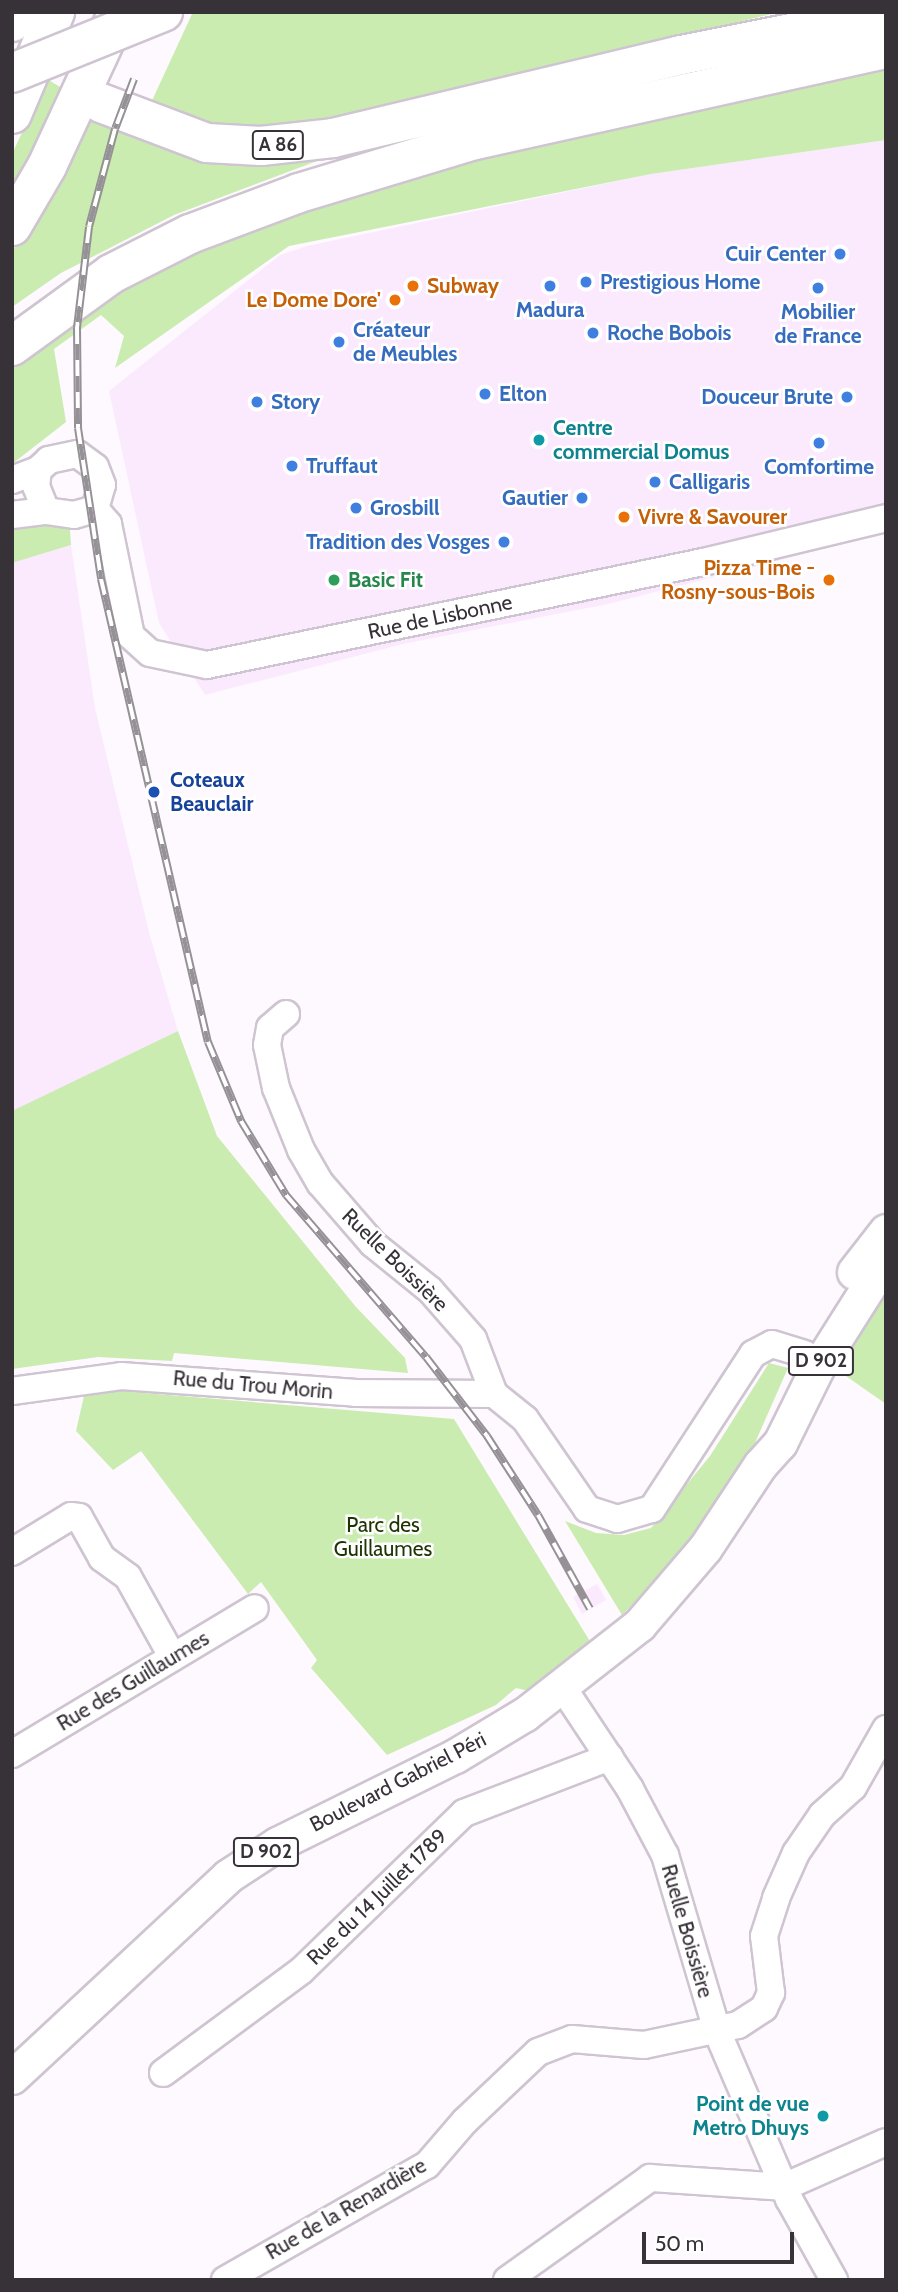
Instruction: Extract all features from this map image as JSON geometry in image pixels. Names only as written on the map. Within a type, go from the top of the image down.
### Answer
[{"type":"highway","points":[[12,22],[16,12]]},
{"type":"highway","points":[[12,114],[55,12]]},
{"type":"highway","points":[[12,226],[47,166],[118,12]]},
{"type":"highway","points":[[12,73],[163,12]]},
{"type":"highway","points":[[681,55],[811,12]]},
{"type":"highway","name":"A 86","points":[[101,103],[207,143],[261,146],[333,138],[681,55],[886,14]]},
{"type":"highway","points":[[12,346],[111,274],[190,234],[299,193],[475,140],[886,48]]},
{"type":"main road","name":"Boulevard Gabriel Péri","points":[[760,1465],[805,1354],[840,1292],[886,1231]]},
{"type":"main road","name":"Boulevard Gabriel Péri","points":[[12,2077],[228,1876],[277,1844],[455,1756],[563,1688],[616,1646],[677,1584],[760,1465],[780,1443],[817,1368],[886,1259]]},
{"type":"street","points":[[12,480],[38,470],[64,454],[77,454],[95,467],[102,485],[94,509],[74,515],[46,511],[12,515]]},
{"type":"street","points":[[38,470],[38,499],[46,511]]},
{"type":"street","name":"Rue de Lisbonne","points":[[94,509],[108,524],[131,636],[150,653],[207,665],[703,562],[886,519]]},
{"type":"street","name":"Ruelle Boissière","points":[[286,1014],[270,1028],[267,1045],[275,1088],[301,1150],[341,1209],[373,1244],[430,1290],[473,1339],[494,1394]]},
{"type":"street","points":[[494,1394],[525,1419],[581,1503],[603,1517],[617,1519],[652,1509],[660,1500],[761,1346],[784,1345],[805,1354]]},
{"type":"street","name":"Rue du Trou Morin","points":[[12,1391],[121,1376],[356,1393],[494,1394]]},
{"type":"street","points":[[12,1552],[71,1516],[79,1517],[102,1558],[128,1577],[172,1656]]},
{"type":"street","name":"Rue des Guillaumes","points":[[12,1754],[255,1608]]},
{"type":"street","name":"Ruelle Boissière","points":[[563,1688],[610,1757],[665,1855],[717,2031],[784,2187],[834,2280]]},
{"type":"street","name":"Rue de la Renardière","points":[[225,2280],[427,2165],[465,2121],[538,2052],[572,2039],[643,2045],[717,2031],[748,2020],[769,2001],[766,1926],[796,1853],[822,1815],[853,1787],[886,1729]]},
{"type":"street","name":"Rue du 14 Juillet 1789","points":[[163,2073],[301,1971],[464,1813],[610,1757]]},
{"type":"street","points":[[507,2280],[650,2178],[784,2187],[886,2142]]},
{"type":"shaded area","name":"Centre commercial Domus","points":[[886,140],[886,533],[608,604],[403,644],[205,695],[159,623],[109,391],[280,255],[307,246],[651,174]]},
{"type":"shaded area","points":[[71,545],[95,708],[150,936],[178,1031],[12,1114],[12,563]]},
{"type":"shaded area","points":[[597,1584],[606,1600],[582,1614],[573,1597]]},
{"type":"green space","points":[[779,12],[301,130],[202,124],[149,107],[192,14]]},
{"type":"green space","points":[[886,59],[886,140],[651,174],[289,246],[115,368],[124,336],[101,315],[54,349],[66,422],[12,464],[12,355],[164,255],[374,185]]},
{"type":"green space","points":[[47,79],[65,90],[12,201],[12,154]]},
{"type":"green space","points":[[87,112],[173,152],[232,163],[333,155],[174,215],[61,273],[12,307],[12,252]]},
{"type":"green space","points":[[37,520],[70,530],[71,545],[12,563],[12,524]]},
{"type":"green space","points":[[178,1031],[217,1136],[356,1307],[405,1358],[408,1373],[174,1353],[172,1361],[98,1357],[12,1369],[12,1111]]},
{"type":"green space","points":[[886,1290],[886,1404],[833,1367]]},
{"type":"green space","points":[[769,1363],[788,1368],[751,1452],[723,1499],[677,1559],[622,1615],[565,1521],[596,1533],[624,1535],[651,1528],[710,1456]]},
{"type":"green space","name":"Parc des Guillaumes","points":[[121,1391],[454,1419],[591,1643],[529,1691],[516,1688],[496,1705],[387,1755],[311,1668],[317,1660],[261,1582],[248,1594],[141,1451],[113,1470],[76,1431],[84,1396]]},
{"type":"railway","points":[[134,79],[115,129],[89,227],[77,328],[78,428],[101,579],[208,1042],[241,1121],[286,1195],[426,1357],[487,1436],[538,1515],[590,1609]]},
{"type":"place","name":"Cuir Center","points":[[840,254]]},
{"type":"place","name":"Prestigious Home","points":[[586,282]]},
{"type":"place","name":"Subway","points":[[413,286]]},
{"type":"place","name":"Madura","points":[[550,286]]},
{"type":"place","name":"Mobilier de France","points":[[818,288]]},
{"type":"place","name":"Le Dome Dore'","points":[[395,300]]},
{"type":"place","name":"Roche Bobois","points":[[593,333]]},
{"type":"place","name":"Créateur de Meubles","points":[[339,342]]},
{"type":"place","name":"Elton","points":[[485,394]]},
{"type":"place","name":"Douceur Brute","points":[[847,397]]},
{"type":"place","name":"Story","points":[[257,402]]},
{"type":"place","name":"Centre commercial Domus","points":[[539,440]]},
{"type":"place","name":"Comfortime","points":[[819,443]]},
{"type":"place","name":"Truffaut","points":[[292,466]]},
{"type":"place","name":"Calligaris","points":[[655,482]]},
{"type":"place","name":"Gautier","points":[[582,498]]},
{"type":"place","name":"Grosbill","points":[[356,508]]},
{"type":"place","name":"Vivre & Savourer","points":[[624,517]]},
{"type":"place","name":"Tradition des Vosges","points":[[504,542]]},
{"type":"place","name":"Basic Fit","points":[[334,580]]},
{"type":"place","name":"Pizza Time - Rosny-sous-Bois","points":[[829,580]]},
{"type":"place","name":"Coteaux Beauclair","points":[[154,792]]},
{"type":"place","name":"Point de vue Metro Dhuys","points":[[823,2116]]}]
